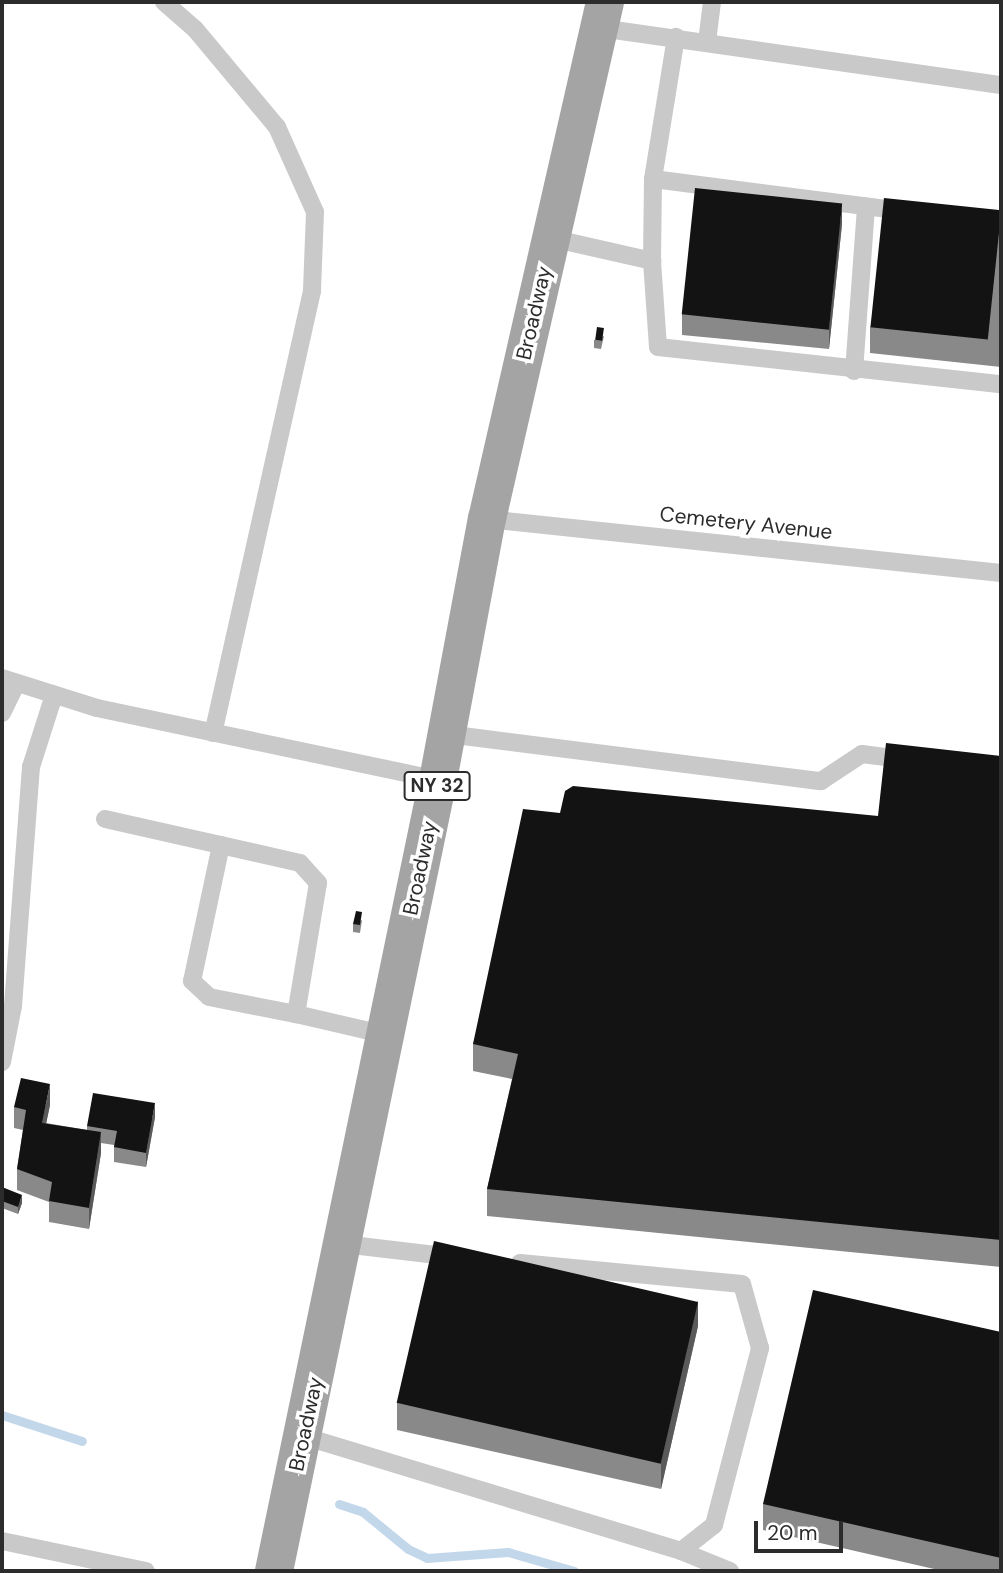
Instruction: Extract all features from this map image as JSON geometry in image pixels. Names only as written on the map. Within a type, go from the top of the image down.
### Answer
[{"type":"main road","name":"Broadway","points":[[274,1571],[438,780],[486,519],[603,15]]},
{"type":"lane","points":[[164,2],[195,29],[277,127],[315,212],[312,291],[213,733]]},
{"type":"lane","points":[[707,42],[712,2]]},
{"type":"lane","points":[[603,15],[676,37],[1001,85]]},
{"type":"lane","points":[[676,37],[653,179],[653,261],[658,347],[854,371],[1001,384]]},
{"type":"lane","points":[[653,179],[920,213]]},
{"type":"lane","points":[[854,371],[866,206]]},
{"type":"lane","points":[[551,238],[653,261]]},
{"type":"lane","name":"Cemetery Avenue","points":[[486,519],[1001,573]]},
{"type":"lane","points":[[2,713],[9,681],[54,695],[213,733],[438,780]]},
{"type":"lane","points":[[2,1062],[13,1006],[31,768],[54,695]]},
{"type":"lane","points":[[447,734],[821,781],[862,754],[932,762]]},
{"type":"lane","points":[[105,819],[300,863],[318,883],[296,1014]]},
{"type":"lane","points":[[221,845],[192,981],[209,997],[386,1035]]},
{"type":"lane","points":[[343,1244],[469,1258]]},
{"type":"lane","points":[[496,1261],[742,1284],[760,1348],[714,1525],[681,1551]]},
{"type":"lane","points":[[303,1436],[681,1551],[730,1571]]},
{"type":"lane","points":[[2,1541],[123,1569],[146,1571]]},
{"type":"building","points":[[695,188],[842,203],[829,330],[682,314]]},
{"type":"building","points":[[884,198],[1001,210],[988,340],[870,327]]},
{"type":"building","points":[[597,327],[604,328],[602,341],[595,340]]},
{"type":"building","points":[[886,743],[1001,756],[1001,1240],[487,1189],[518,1054],[473,1044],[523,809],[560,813],[565,791],[573,786],[878,816]]},
{"type":"building","points":[[356,911],[362,912],[360,925],[353,924]]},
{"type":"building","points":[[21,1078],[50,1084],[42,1123],[101,1132],[89,1208],[49,1201],[52,1182],[17,1169],[26,1110],[14,1107]]},
{"type":"building","points":[[93,1093],[155,1103],[146,1153],[114,1147],[117,1131],[87,1126]]},
{"type":"building","points":[[2,1187],[22,1195],[18,1207],[2,1201]]},
{"type":"building","points":[[434,1241],[698,1302],[661,1464],[397,1403]]},
{"type":"building","points":[[813,1290],[1001,1332],[1001,1558],[763,1504]]},
{"type":"waterway","points":[[2,1415],[82,1441]]},
{"type":"waterway","points":[[339,1504],[363,1512],[408,1549],[427,1558],[508,1552],[574,1571]]}]
